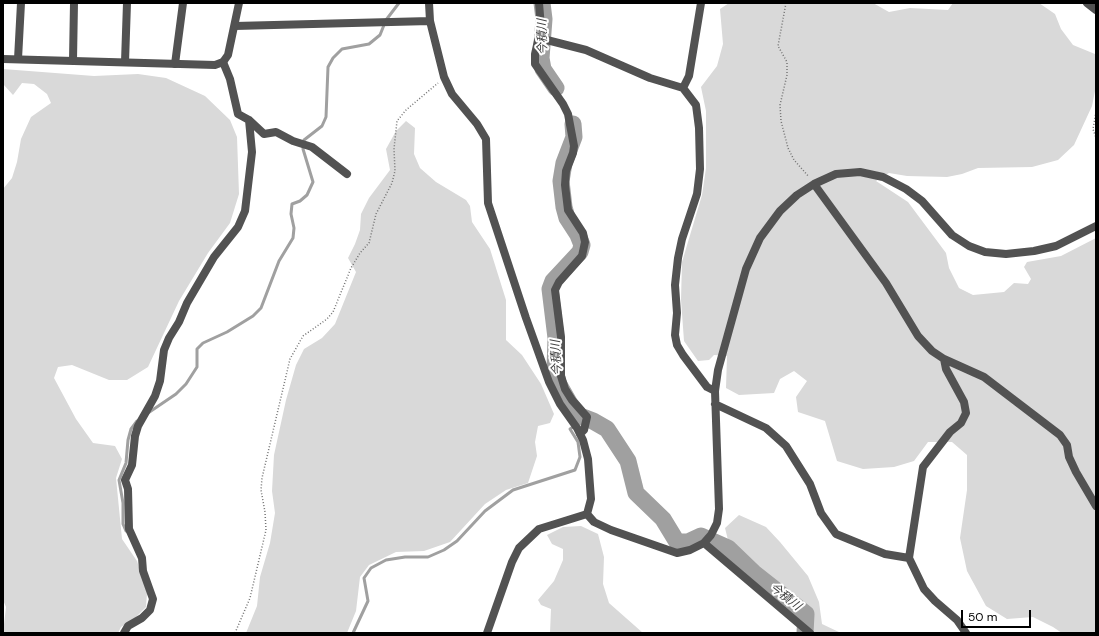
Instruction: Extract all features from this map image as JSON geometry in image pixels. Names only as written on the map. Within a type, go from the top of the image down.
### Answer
[{"type":"street","points":[[18,59],[21,3]]},
{"type":"street","points":[[73,60],[74,3]]},
{"type":"street","points":[[125,62],[127,3]]},
{"type":"street","points":[[175,64],[183,3]]},
{"type":"street","points":[[3,59],[215,65],[223,62],[228,55],[240,3]]},
{"type":"street","points":[[429,3],[430,21],[444,77],[452,94],[477,124],[486,139],[488,203],[549,382],[560,404],[580,434],[588,459],[591,499],[587,514]]},
{"type":"street","points":[[539,3],[541,27],[535,64],[559,98],[568,114],[574,146],[566,171],[565,185],[568,210],[582,233],[584,242],[582,256],[559,282],[555,290],[560,337],[561,376],[565,388],[572,400],[587,417],[584,430],[580,434]]},
{"type":"street","points":[[683,88],[689,76],[701,3]]},
{"type":"street","points":[[1087,3],[1096,10]]},
{"type":"street","points":[[235,26],[430,21]]},
{"type":"street","points":[[539,38],[586,50],[650,78],[683,88],[696,105],[701,155],[697,194],[682,239],[678,258],[675,285],[677,313],[675,335],[677,345],[683,354],[707,387],[715,392]]},
{"type":"street","points":[[223,62],[228,75],[238,114],[248,120],[264,134],[276,132],[293,141],[312,147],[347,174]]},
{"type":"street","points":[[124,633],[128,626],[142,618],[150,610],[153,599],[143,571],[142,558],[129,529],[128,489],[125,480],[132,465],[135,436],[138,426],[155,396],[160,381],[164,350],[169,338],[179,322],[187,303],[214,257],[238,227],[245,211],[252,152],[248,120]]},
{"type":"street","points":[[587,514],[594,522],[611,530],[677,553],[690,550],[704,543],[711,535],[717,523],[719,508],[715,392],[718,370],[746,269],[760,238],[780,210],[797,195],[814,184],[836,174],[860,172],[883,177],[906,189],[922,201],[952,235],[969,246],[985,252],[1006,254],[1034,251],[1056,246],[1096,226]]},
{"type":"street","points":[[814,184],[886,283],[918,336],[932,351],[944,359],[984,377],[1060,435],[1067,445],[1069,457],[1076,472],[1096,506]]},
{"type":"street","points":[[944,359],[946,369],[964,402],[966,412],[961,423],[950,432],[923,467],[909,558],[924,588],[934,601],[957,620],[966,633]]},
{"type":"street","points":[[715,404],[766,428],[780,440],[810,484],[822,513],[836,534],[885,554],[909,558]]},
{"type":"street","points":[[487,633],[512,562],[519,548],[539,529],[587,514]]},
{"type":"street","points":[[704,543],[810,633]]},
{"type":"street","points":[[492,619],[493,633]]},
{"type":"path","points":[[786,3],[778,46],[787,62],[787,76],[780,105],[781,120],[788,148],[794,160],[814,184]]},
{"type":"path","points":[[235,633],[244,617],[250,598],[266,530],[265,512],[261,490],[262,478],[290,359],[303,336],[327,319],[333,312],[351,268],[360,253],[369,243],[376,214],[392,183],[395,171],[394,149],[397,121],[406,110],[444,77]]},
{"type":"path","points":[[1096,112],[1093,128],[1096,138]]},
{"type":"shaded area","points":[[729,3],[873,3],[889,12],[910,8],[948,10],[953,3],[1039,3],[1055,14],[1061,29],[1073,45],[1095,54],[1096,86],[1092,106],[1074,145],[1058,160],[1032,167],[978,168],[962,174],[947,177],[907,176],[889,173],[876,181],[908,202],[946,253],[949,268],[959,288],[973,295],[1004,292],[1014,283],[1028,284],[1031,279],[1024,267],[1027,262],[1061,256],[1096,238],[1096,633],[1062,633],[1033,617],[1007,619],[986,606],[967,571],[960,538],[967,490],[967,455],[952,442],[928,442],[914,461],[894,467],[863,469],[837,461],[825,421],[798,412],[796,397],[807,381],[794,371],[780,379],[774,393],[739,395],[726,388],[727,356],[714,355],[709,360],[698,361],[684,341],[681,300],[682,262],[702,195],[706,168],[706,111],[701,87],[717,66],[723,44],[720,9]]},
{"type":"shaded area","points":[[3,69],[94,76],[138,74],[166,78],[205,96],[230,120],[237,137],[239,194],[230,223],[208,253],[179,301],[148,367],[127,380],[109,380],[72,365],[58,367],[54,378],[76,419],[93,443],[115,446],[122,459],[116,478],[122,539],[137,561],[147,593],[146,607],[135,618],[121,627],[118,633],[3,633],[6,607],[3,600],[3,189],[12,178],[17,162],[21,139],[31,117],[51,103],[47,94],[34,84],[22,83],[13,95],[3,84]]},
{"type":"shaded area","points":[[406,121],[415,128],[414,154],[420,168],[436,182],[466,200],[470,206],[472,222],[490,249],[506,300],[506,340],[522,355],[541,384],[554,414],[550,423],[538,426],[535,442],[537,456],[528,483],[506,490],[485,504],[450,542],[424,551],[396,552],[369,565],[360,577],[356,611],[347,633],[246,633],[257,606],[260,577],[270,543],[275,513],[272,491],[274,455],[286,400],[296,365],[304,349],[322,338],[335,324],[356,272],[348,258],[360,230],[361,214],[369,198],[390,170],[386,149],[396,131]]},
{"type":"shaded area","points":[[739,515],[766,527],[780,542],[808,576],[819,602],[822,624],[841,633],[807,633],[810,614],[730,548],[725,528]]},
{"type":"shaded area","points":[[581,526],[598,534],[604,557],[603,584],[609,603],[643,633],[550,633],[551,609],[541,605],[538,600],[554,581],[563,560],[563,549],[552,544],[547,535],[563,527]]},
{"type":"waterway","points":[[148,413],[176,394],[186,384],[197,367],[197,349],[203,343],[227,332],[253,316],[261,308],[279,261],[293,238],[294,228],[291,214],[292,204],[300,201],[307,195],[313,182],[303,149],[304,140],[322,126],[326,117],[328,67],[333,58],[342,49],[369,44],[380,35],[386,20],[399,3]]},
{"type":"waterway","name":"今積川","points":[[542,3],[544,19],[541,58],[543,69],[556,88]]},
{"type":"waterway","name":"今積川","points":[[573,124],[574,137],[564,163],[561,181],[564,207],[567,218],[578,235],[582,245],[580,252],[553,281],[550,289],[556,338],[555,369],[558,383],[570,404],[580,416],[607,429],[628,461],[636,493],[663,519],[677,542],[688,542],[701,536],[728,548],[754,573],[806,614],[805,633]]},
{"type":"waterway","points":[[353,633],[368,601],[364,578],[371,568],[386,560],[405,557],[428,557],[444,550],[457,541],[485,511],[513,490],[575,470],[580,457],[578,442],[570,429],[581,422],[580,416]]},
{"type":"waterway","points":[[126,531],[123,524],[123,503],[119,480],[126,463],[128,440],[131,429],[137,421]]}]
